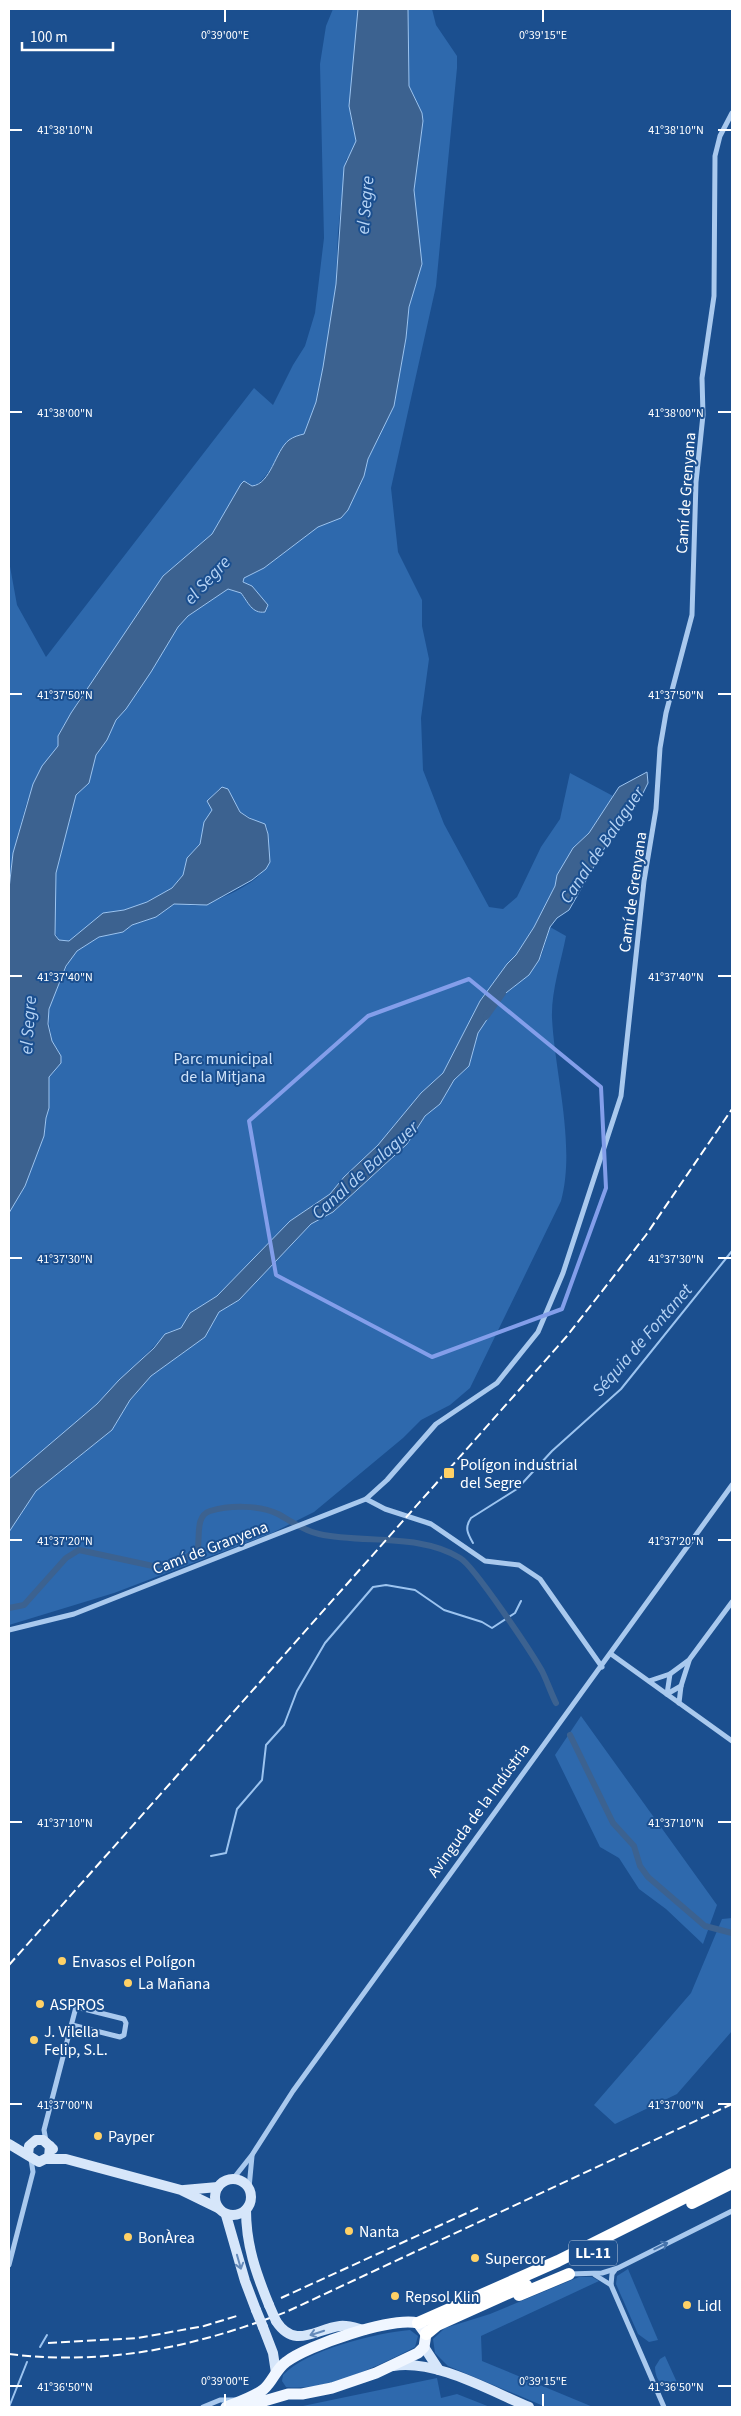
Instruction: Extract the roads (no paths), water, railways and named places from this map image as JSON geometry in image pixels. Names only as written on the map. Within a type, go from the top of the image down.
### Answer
[{"type":"highway","name":"LL-11","points":[[418,2323],[558,2262],[732,2174]]},
{"type":"highway","name":"LL-11","points":[[425,2341],[437,2325],[563,2268],[732,2183]]},
{"type":"highway","points":[[451,2319],[493,2306],[568,2274]]},
{"type":"main road","points":[[30,2157],[28,2149],[33,2141]]},
{"type":"main road","points":[[12,2145],[33,2141],[48,2144],[66,2159]]},
{"type":"main road","points":[[44,2161],[50,2154],[48,2144]]},
{"type":"main road","points":[[12,2145],[30,2157],[44,2161],[66,2159],[181,2190],[222,2211],[239,2215],[246,2210]]},
{"type":"main road","points":[[288,2394],[278,2386],[274,2353],[256,2310],[222,2211],[215,2199],[218,2187],[222,2182],[233,2179],[242,2182],[249,2188],[251,2199],[246,2210],[247,2234],[252,2261],[276,2321],[284,2331],[296,2336],[307,2336],[340,2326],[364,2330]]},
{"type":"main road","points":[[181,2190],[218,2187]]},
{"type":"main road","name":"LL-11","points":[[244,2403],[264,2389],[286,2362],[293,2357],[364,2330],[402,2323],[418,2323]]},
{"type":"main road","points":[[418,2323],[440,2371]]},
{"type":"main road","name":"LL-11","points":[[226,2407],[288,2394],[302,2394],[332,2388],[391,2367],[410,2358],[425,2341]]},
{"type":"main road","points":[[391,2367],[412,2364],[440,2371],[529,2407]]},
{"type":"street","name":"Camí de Grenyana","points":[[404,1458],[446,1416],[490,1389],[538,1332],[563,1273],[621,1096],[644,881],[656,809],[660,748],[666,713],[692,615],[696,482],[703,415],[702,378],[714,296],[716,156],[720,136],[732,112]]},
{"type":"street","name":"Camí de Granyena","points":[[9,1630],[74,1614],[366,1499],[387,1480],[404,1458]]},
{"type":"street","name":"Avinguda de la Indústria","points":[[233,2179],[252,2156],[273,2118],[298,2083],[602,1667],[732,1485]]},
{"type":"street","points":[[366,1499],[385,1509],[431,1524],[486,1560],[514,1563],[530,1571],[540,1579],[602,1667]]},
{"type":"street","points":[[649,1681],[670,1674],[689,1660],[732,1602]]},
{"type":"street","points":[[611,1654],[732,1741]]},
{"type":"street","points":[[679,1703],[681,1686],[689,1660]]},
{"type":"street","points":[[667,1694],[670,1674]]},
{"type":"street","points":[[667,1694],[681,1686]]},
{"type":"street","points":[[33,2141],[44,2130],[76,2007],[124,2019],[126,2023],[124,2034],[120,2037],[72,2025]]},
{"type":"street","points":[[44,2130],[48,2144]]},
{"type":"street","name":"Avinguda de la Indústria","points":[[249,2188],[252,2156]]},
{"type":"street","points":[[9,2265],[33,2172],[30,2157]]},
{"type":"street","points":[[33,2172],[44,2161]]},
{"type":"street","points":[[568,2274],[602,2273],[618,2268],[732,2211]]},
{"type":"street","points":[[611,2285],[612,2274],[618,2268]]},
{"type":"street","points":[[591,2274],[603,2278],[611,2285],[664,2407]]},
{"type":"street","points":[[203,2407],[220,2400],[244,2403]]},
{"type":"water","name":"el Segre","points":[[358,9],[408,9],[409,86],[422,113],[423,121],[414,190],[422,264],[409,307],[406,338],[394,406],[368,459],[364,476],[348,510],[341,518],[318,527],[264,568],[244,578],[243,582],[252,586],[268,605],[265,612],[254,609],[241,593],[228,589],[188,616],[178,627],[126,709],[116,720],[107,740],[96,755],[89,783],[76,795],[56,873],[55,935],[59,940],[69,941],[103,913],[124,910],[147,902],[172,888],[183,875],[187,858],[200,844],[204,822],[212,810],[207,801],[222,787],[228,789],[240,812],[249,818],[265,824],[268,834],[270,862],[266,869],[252,880],[207,905],[174,904],[156,917],[132,925],[123,932],[99,937],[77,951],[66,966],[49,1009],[48,1024],[52,1041],[61,1056],[61,1063],[49,1077],[49,1108],[44,1136],[25,1186],[9,1213],[9,889],[13,853],[33,784],[42,766],[58,746],[58,736],[71,713],[163,576],[212,534],[241,484],[244,481],[252,486],[264,480],[284,445],[292,438],[304,434],[316,402],[336,284],[344,167],[356,141],[349,106]]},
{"type":"water","points":[[647,772],[648,783],[639,801],[631,810],[623,826],[608,842],[569,910],[557,918],[550,927],[539,960],[529,975],[502,996],[491,1009],[488,1018],[478,1033],[469,1066],[454,1080],[440,1104],[425,1116],[407,1144],[333,1212],[311,1224],[239,1300],[219,1312],[205,1337],[151,1376],[130,1400],[112,1430],[36,1491],[9,1532],[9,1479],[97,1404],[119,1380],[154,1348],[165,1334],[181,1328],[190,1313],[217,1296],[290,1221],[330,1194],[344,1177],[378,1145],[421,1093],[443,1073],[480,1001],[507,964],[516,955],[534,927],[555,886],[557,875],[573,848],[589,833],[619,787]]},
{"type":"waterway","name":"Canal de Balaguer","points":[[486,1017],[503,993]]},
{"type":"waterway","name":"Séquia de Fontanet","points":[[473,1543],[467,1528],[471,1518],[517,1489],[552,1451],[621,1389],[732,1251]]},
{"type":"waterway","points":[[9,1608],[24,1605],[66,1558],[79,1550],[153,1566],[176,1562],[197,1552],[200,1523],[205,1514],[210,1511],[226,1508],[262,1509],[278,1514],[313,1533],[336,1537],[391,1540],[427,1545],[444,1550],[460,1558],[477,1576],[527,1647],[542,1671],[556,1703]]},
{"type":"waterway","name":"Séquia de Fontanet","points":[[211,1856],[226,1853],[237,1809],[262,1780],[266,1745],[284,1725],[297,1691],[325,1643],[373,1587],[386,1585],[415,1590],[444,1610],[482,1622],[492,1628],[515,1613],[521,1601]]},
{"type":"waterway","points":[[570,1735],[613,1823],[634,1846],[640,1866],[648,1877],[705,1926],[732,1933]]},
{"type":"waterway","name":"Séquia de Fontanet","points":[[40,2347],[47,2335]]},
{"type":"waterway","name":"Séquia de Fontanet","points":[[9,2407],[27,2362]]},
{"type":"railway","points":[[9,1965],[567,1336],[646,1235],[732,1109]]},
{"type":"railway","points":[[9,2354],[81,2357],[150,2351],[184,2344],[252,2324],[286,2312],[732,2104]]},
{"type":"railway","points":[[281,2298],[478,2208]]},
{"type":"railway","points":[[48,2343],[138,2338],[204,2326],[240,2315]]},
{"type":"place","name":"Polígon industrial del Segre","points":[[449,1473]]},
{"type":"place","name":"Envasos el Polígon","points":[[62,1961]]},
{"type":"place","name":"La Mañana","points":[[128,1983]]},
{"type":"place","name":"ASPROS","points":[[40,2004]]},
{"type":"place","name":"J. Vilella Felip, S.L.","points":[[34,2040]]},
{"type":"place","name":"Payper","points":[[98,2136]]},
{"type":"place","name":"Nanta","points":[[349,2231]]},
{"type":"place","name":"BonÀrea","points":[[128,2237]]},
{"type":"place","name":"Supercor","points":[[475,2258]]},
{"type":"place","name":"Repsol Klin","points":[[395,2296]]},
{"type":"place","name":"Lidl","points":[[687,2305]]},
{"type":"park label","name":"Parc municipal de la Mitjana","points":[[223,1067]]}]
